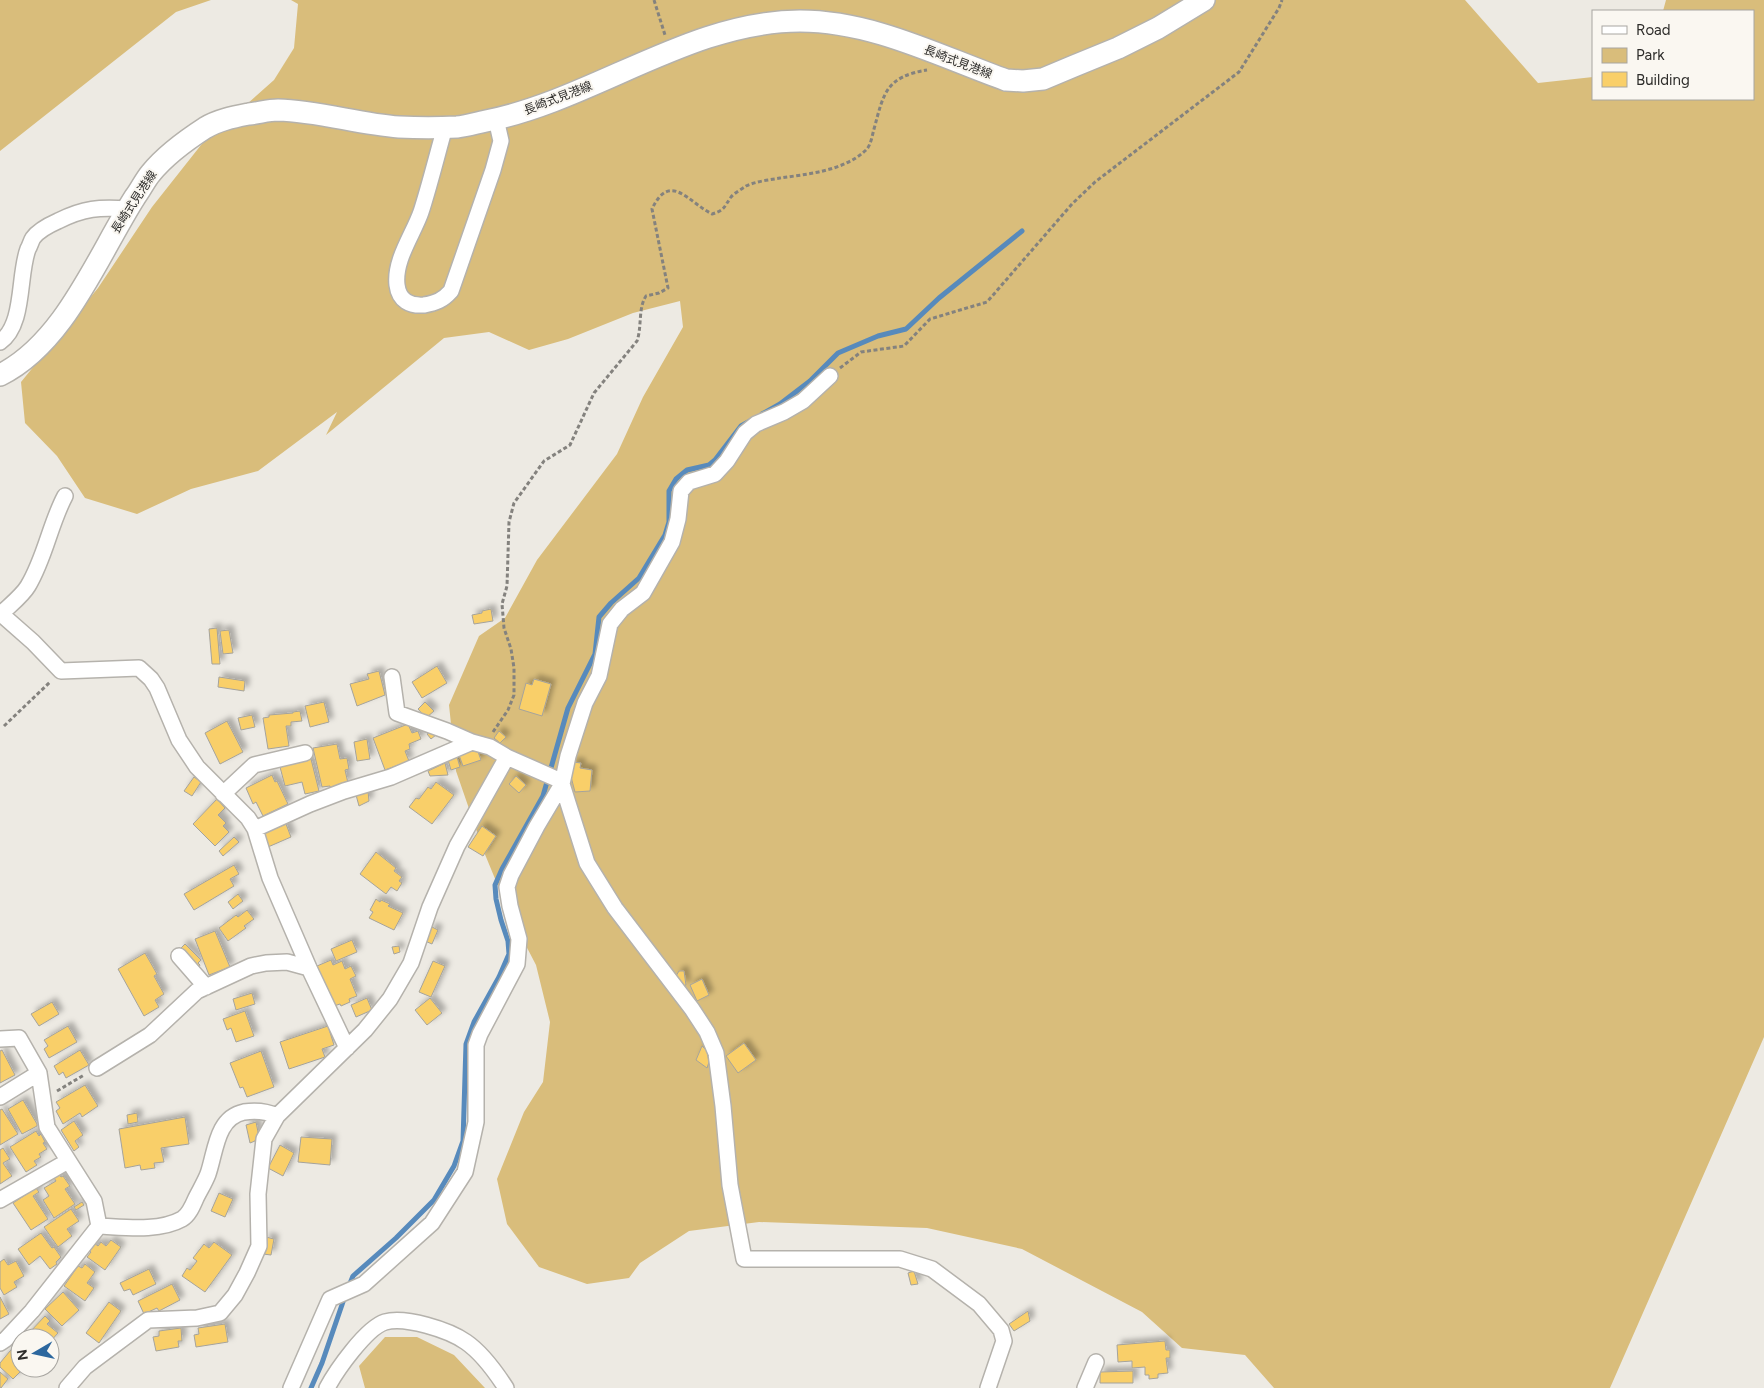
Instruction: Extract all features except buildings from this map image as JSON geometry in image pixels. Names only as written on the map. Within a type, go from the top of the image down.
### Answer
[{"type":"main road","name":"長崎式見港線","points":[[0,375],[25,359],[49,336],[69,310],[152,172],[206,127],[230,118],[275,110],[398,127],[458,127],[524,112],[722,32],[758,24],[816,21],[833,22],[868,30],[1006,80],[1023,81],[1043,78],[1118,48],[1158,28],[1204,0]]},
{"type":"street","points":[[445,127],[420,213],[400,263],[396,283],[405,302],[413,305],[434,304],[445,298],[451,291],[501,141],[496,119]]},
{"type":"street","points":[[0,342],[14,323],[26,255],[32,238],[46,227],[76,212],[103,207],[128,209]]},
{"type":"street","points":[[291,1388],[330,1299],[364,1284],[432,1223],[464,1172],[476,1122],[476,1045],[517,964],[519,939],[507,887],[511,875],[560,782],[586,703],[599,676],[610,624],[622,609],[643,593],[660,567],[672,542],[678,519],[680,491],[688,482],[715,474],[727,461],[745,433],[756,424],[784,412],[803,401],[830,376]]},
{"type":"street","points":[[65,496],[58,508],[35,573],[27,588],[0,613],[33,642],[61,671],[139,668],[151,679],[157,688],[179,740],[197,767],[248,818],[255,829],[270,878],[309,968],[347,1048]]},
{"type":"street","points":[[392,677],[397,714],[478,743],[560,782],[586,863],[615,908],[692,1009],[707,1032],[716,1053],[724,1106],[730,1185],[744,1259],[900,1259],[932,1269],[979,1304],[1001,1330],[1004,1341],[988,1388]]},
{"type":"street","points":[[255,829],[310,804],[344,791],[391,777],[478,743]]},
{"type":"street","points":[[223,794],[254,765],[305,753]]},
{"type":"street","points":[[67,1388],[85,1367],[148,1320],[196,1318],[220,1313],[235,1295],[259,1246],[258,1194],[264,1139],[277,1116],[365,1030],[390,999],[411,963],[430,907],[457,846],[506,757]]},
{"type":"street","points":[[179,956],[206,987]]},
{"type":"street","points":[[97,1068],[150,1035],[196,991],[251,966],[287,962],[309,968]]},
{"type":"street","points":[[0,1039],[19,1038],[39,1073],[47,1127],[94,1201],[99,1226],[32,1311],[0,1343]]},
{"type":"street","points":[[0,1097],[39,1073]]},
{"type":"street","points":[[99,1226],[144,1228],[170,1224],[183,1219],[189,1212],[208,1176],[222,1128],[229,1118],[240,1113],[258,1110],[277,1116]]},
{"type":"street","points":[[0,1200],[68,1161]]},
{"type":"street","points":[[327,1388],[343,1362],[366,1334],[384,1322],[402,1320],[418,1322],[465,1341],[486,1360],[506,1388]]},
{"type":"street","points":[[1085,1388],[1096,1362]]},
{"type":"path","points":[[654,0],[670,52]]},
{"type":"path","points":[[830,376],[861,352],[904,346],[930,319],[987,302],[1072,204],[1095,182],[1239,72],[1279,8],[1282,0]]},
{"type":"path","points":[[478,743],[508,710],[514,695],[514,668],[511,649],[504,628],[502,604],[507,586],[509,522],[514,503],[544,461],[570,445],[594,393],[637,340],[643,301],[646,296],[659,293],[668,288],[652,209],[658,197],[666,191],[674,190],[701,209],[712,214],[725,208],[732,196],[747,186],[762,181],[808,174],[841,165],[868,148],[884,97],[893,82],[913,72],[957,62]]},
{"type":"path","points":[[4,726],[61,671]]},
{"type":"path","points":[[43,1098],[97,1068]]},
{"type":"green space","points":[[0,0],[211,0],[176,12],[0,151]]},
{"type":"green space","points":[[291,0],[1465,0],[1538,83],[1592,77],[1592,100],[1754,100],[1754,10],[1663,10],[1666,0],[1764,0],[1764,1037],[1610,1388],[1274,1388],[1245,1355],[1182,1348],[1142,1312],[1022,1249],[927,1228],[759,1222],[689,1231],[640,1263],[629,1278],[587,1284],[539,1267],[507,1224],[497,1179],[524,1112],[543,1082],[550,1022],[536,965],[510,915],[484,852],[456,771],[449,705],[479,636],[505,618],[537,560],[617,454],[643,397],[683,327],[680,301],[633,313],[568,339],[529,350],[489,332],[444,338],[326,435],[337,412],[258,471],[191,489],[137,514],[85,498],[57,456],[25,423],[21,382],[98,288],[152,207],[201,145],[274,80],[294,48],[298,4]]},
{"type":"green space","points":[[385,1337],[417,1337],[454,1355],[485,1388],[365,1388],[359,1366]]},
{"type":"waterway","points":[[762,414],[780,404],[810,381],[838,353],[878,336],[906,329],[939,298],[1022,231]]},
{"type":"waterway","points":[[349,1286],[353,1276],[396,1238],[434,1200],[454,1166],[463,1141],[466,1044],[474,1022],[499,977],[509,954],[508,941],[496,899],[495,885],[543,796],[568,708],[595,654],[599,617],[611,603],[639,578],[665,535],[669,522],[669,491],[676,479],[687,470],[709,465],[741,426],[750,421]]},
{"type":"waterway","points":[[311,1388],[322,1363],[345,1296]]}]
